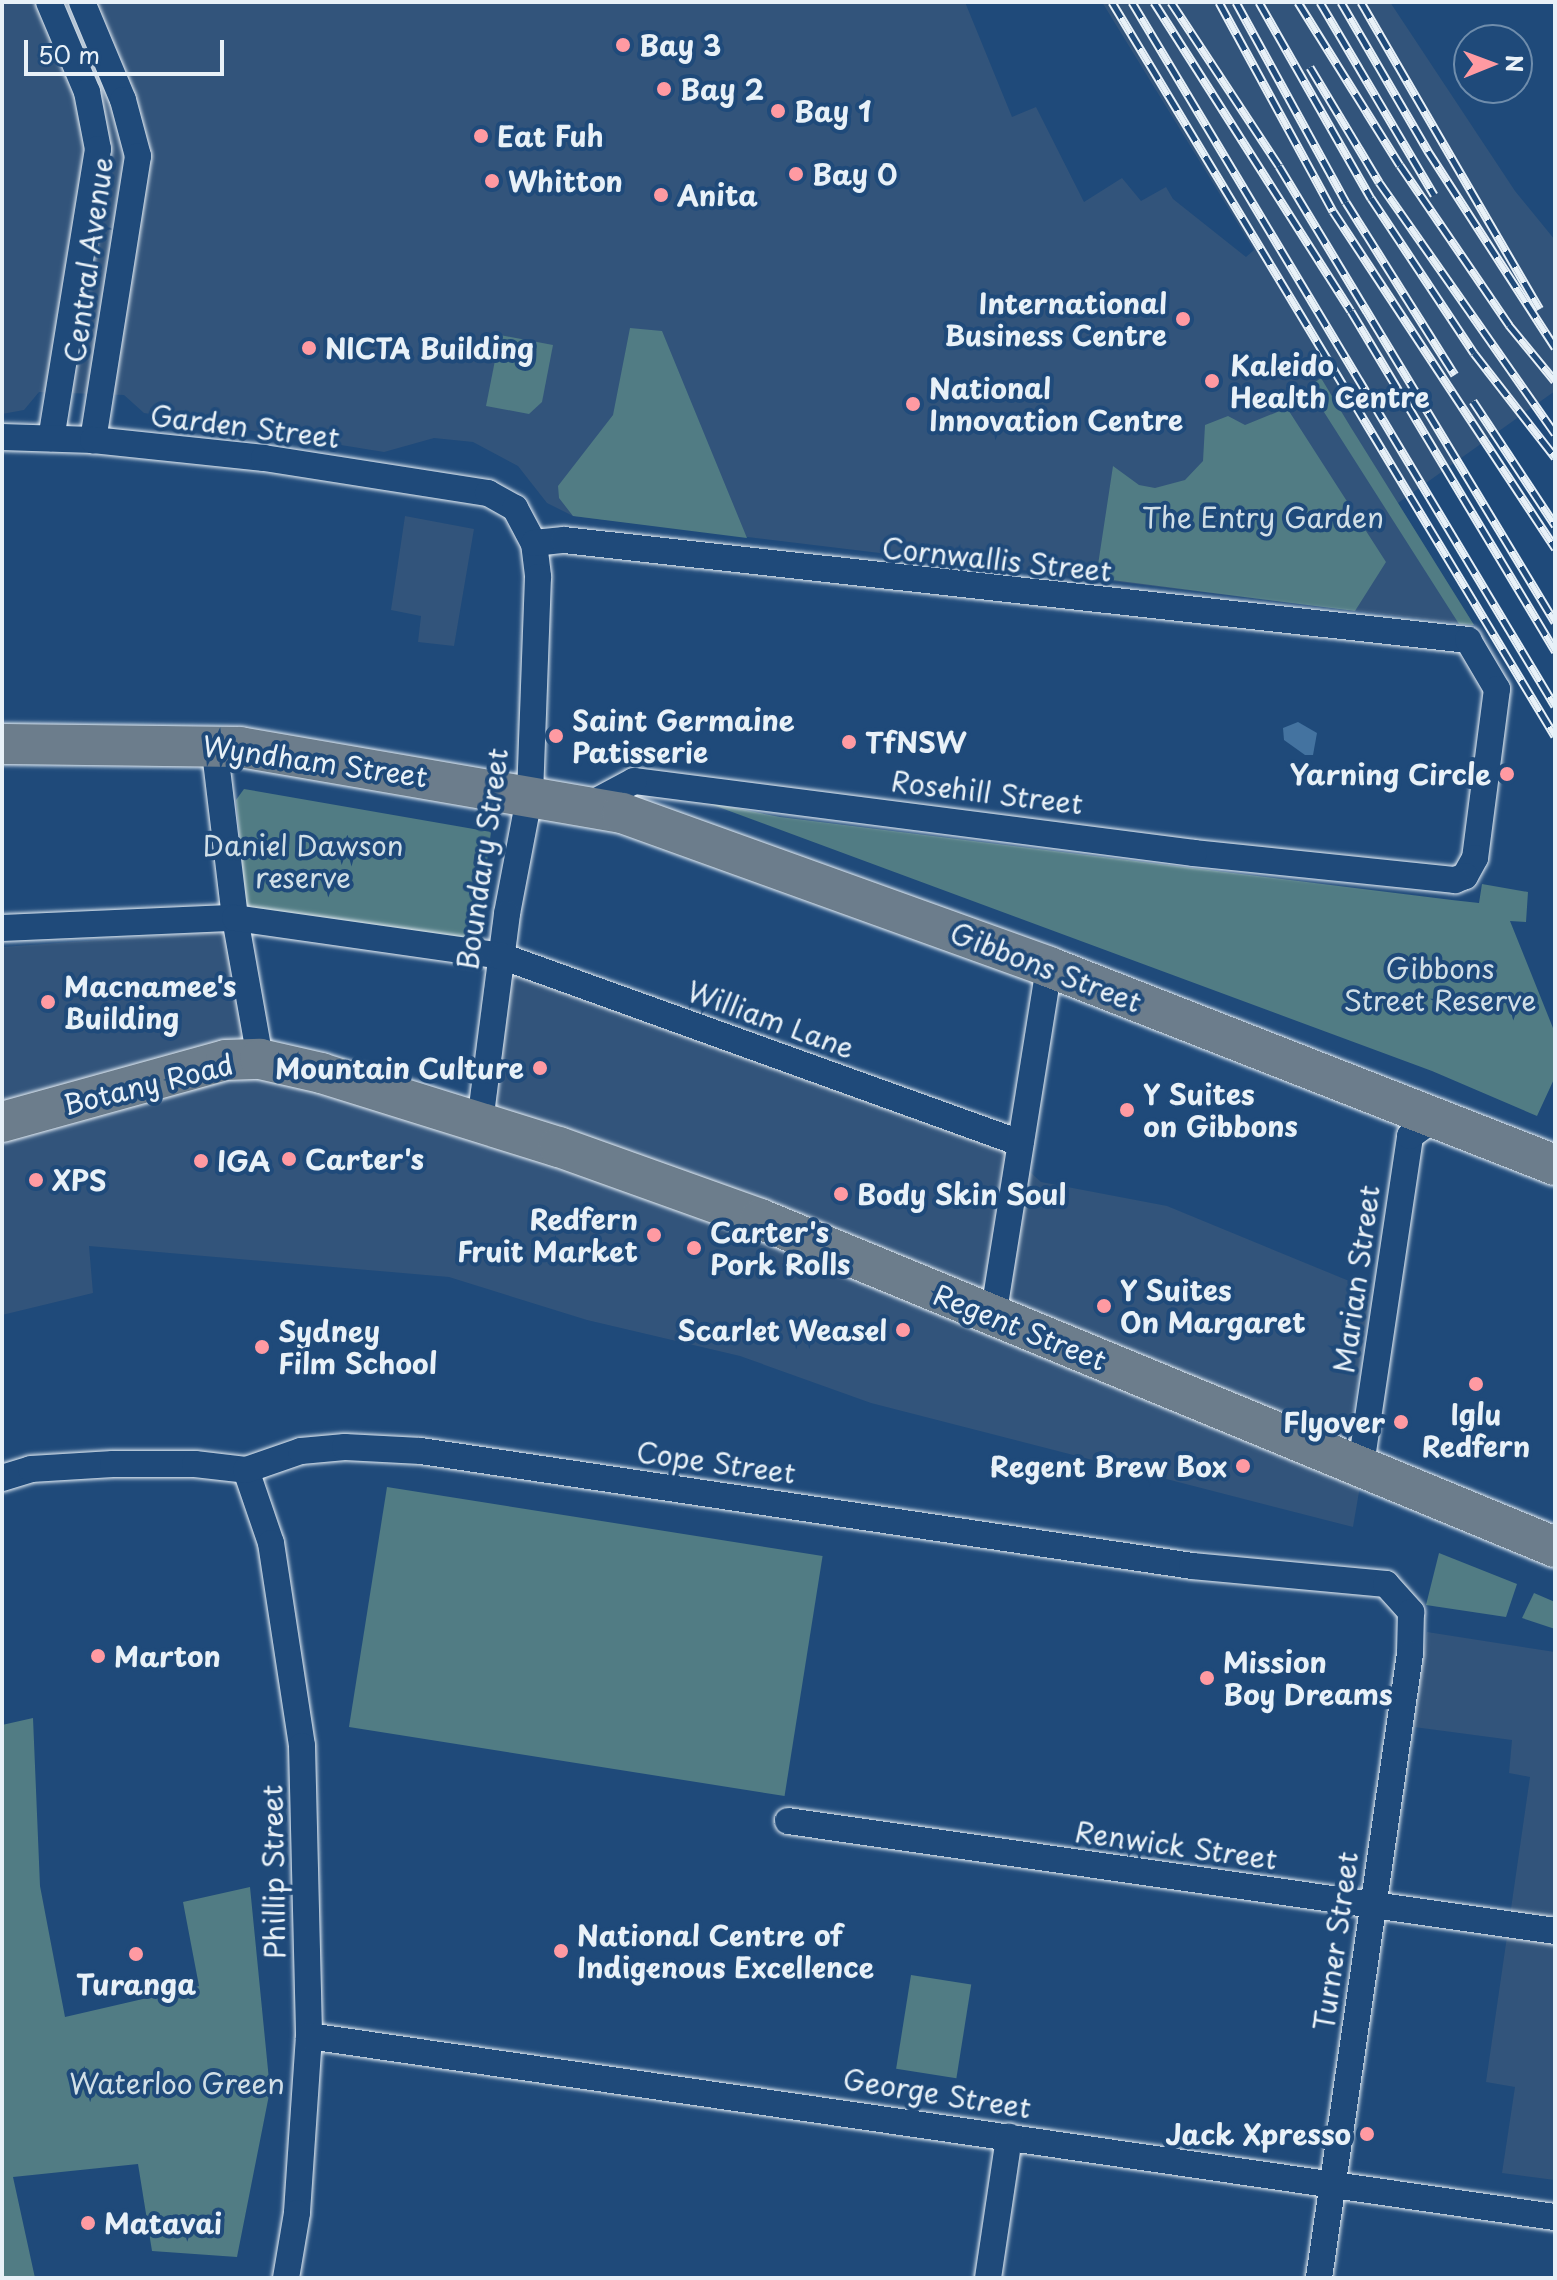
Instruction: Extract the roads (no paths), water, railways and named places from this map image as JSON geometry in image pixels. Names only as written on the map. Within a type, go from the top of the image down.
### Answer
[{"type":"main road","name":"Wyndham Street","points":[[2,744],[214,744],[530,793]]},
{"type":"main road","name":"Gibbons Street","points":[[530,793],[589,805],[711,843],[1049,967],[1555,1165]]},
{"type":"main road","name":"Botany Road","points":[[2,1122],[226,1060],[260,1059],[480,1121]]},
{"type":"main road","name":"Regent Street","points":[[480,1121],[760,1219],[1555,1547]]},
{"type":"street","name":"Central Avenue","points":[[49,2],[87,92],[98,149],[51,438]]},
{"type":"street","name":"Central Avenue","points":[[82,2],[127,111],[138,156],[93,440]]},
{"type":"street","name":"Garden Street","points":[[2,437],[93,440],[264,458],[478,492]]},
{"type":"street","name":"Boundary Street","points":[[478,492],[515,508],[534,543],[538,577],[530,793],[501,956],[480,1121]]},
{"type":"street","name":"Cornwallis Street","points":[[534,543],[564,540],[1468,640],[1497,689],[1472,868],[1455,880],[1383,873]]},
{"type":"street","points":[[214,744],[235,918],[260,1059]]},
{"type":"street","name":"Rosehill Street","points":[[589,805],[634,781],[1383,873]]},
{"type":"street","name":"William Lane","points":[[2,928],[235,918],[501,956],[1020,1143]]},
{"type":"street","points":[[993,1317],[1049,967]]},
{"type":"street","name":"Marian Street","points":[[1361,1465],[1410,1136],[1436,1117]]},
{"type":"street","name":"Cope Street","points":[[2,1478],[31,1469],[113,1464],[195,1464],[246,1470],[301,1451],[421,1451],[1192,1566],[1386,1584],[1411,1612]]},
{"type":"street","name":"Phillip Street","points":[[246,1470],[271,1543],[302,1746],[309,2036],[297,2213],[286,2278]]},
{"type":"street","name":"Turner Street","points":[[1319,2278],[1410,1654],[1411,1612]]},
{"type":"street","name":"Renwick Street","points":[[788,1821],[1555,1931]]},
{"type":"street","name":"George Street","points":[[309,2036],[1555,2217]]},
{"type":"street","points":[[988,2278],[1009,2137]]},
{"type":"railway","points":[[1112,2],[1555,736]]},
{"type":"railway","points":[[1132,2],[1555,706]]},
{"type":"railway","points":[[1154,2],[1351,311],[1555,651]]},
{"type":"railway","points":[[1171,2],[1279,166],[1555,622]]},
{"type":"railway","points":[[1219,2],[1333,211],[1555,548]]},
{"type":"railway","points":[[1236,2],[1346,202],[1455,375]]},
{"type":"railway","points":[[1259,2],[1371,198],[1474,353],[1555,457]]},
{"type":"railway","points":[[1298,2],[1400,165],[1509,325],[1555,381]]},
{"type":"railway","points":[[1320,2],[1434,195]]},
{"type":"railway","points":[[1341,2],[1428,151],[1555,347]]},
{"type":"railway","points":[[1361,2],[1540,309]]},
{"type":"railway","points":[[1310,67],[1379,182],[1555,433]]},
{"type":"railway","points":[[1473,401],[1555,525]]},
{"type":"place","name":"Bay 3","points":[[623,45]]},
{"type":"place","name":"Bay 2","points":[[664,89]]},
{"type":"place","name":"Bay 1","points":[[778,111]]},
{"type":"place","name":"Eat Fuh","points":[[481,136]]},
{"type":"place","name":"Bay 0","points":[[796,174]]},
{"type":"place","name":"Whitton","points":[[492,181]]},
{"type":"place","name":"Anita","points":[[661,195]]},
{"type":"place","name":"International Business Centre","points":[[1183,319]]},
{"type":"place","name":"NICTA Building","points":[[309,348]]},
{"type":"place","name":"Kaleido Health Centre","points":[[1212,381]]},
{"type":"place","name":"National Innovation Centre","points":[[913,404]]},
{"type":"place","name":"Saint Germaine Patisserie","points":[[556,736]]},
{"type":"place","name":"TfNSW","points":[[849,742]]},
{"type":"place","name":"Yarning Circle","points":[[1507,774]]},
{"type":"place","name":"Macnamee's Building","points":[[48,1002]]},
{"type":"place","name":"Mountain Culture","points":[[540,1068]]},
{"type":"place","name":"Y Suites on Gibbons","points":[[1127,1110]]},
{"type":"place","name":"Carter's","points":[[289,1159]]},
{"type":"place","name":"IGA","points":[[201,1161]]},
{"type":"place","name":"XPS","points":[[36,1180]]},
{"type":"place","name":"Body Skin Soul","points":[[841,1194]]},
{"type":"place","name":"Redfern Fruit Market","points":[[654,1235]]},
{"type":"place","name":"Carter's Pork Rolls","points":[[694,1248]]},
{"type":"place","name":"Y Suites On Margaret","points":[[1104,1306]]},
{"type":"place","name":"Scarlet Weasel","points":[[903,1330]]},
{"type":"place","name":"Sydney Film School","points":[[262,1347]]},
{"type":"place","name":"Iglu Redfern","points":[[1476,1384]]},
{"type":"place","name":"Flyover","points":[[1401,1422]]},
{"type":"place","name":"Regent Brew Box","points":[[1243,1466]]},
{"type":"place","name":"Marton","points":[[98,1656]]},
{"type":"place","name":"Mission Boy Dreams","points":[[1207,1678]]},
{"type":"place","name":"National Centre of Indigenous Excellence","points":[[561,1951]]},
{"type":"place","name":"Turanga","points":[[136,1954]]},
{"type":"place","name":"Jack Xpresso","points":[[1367,2134]]},
{"type":"place","name":"Matavai","points":[[88,2223]]},
{"type":"park label","name":"The Entry Garden","points":[[1263,517]]},
{"type":"park label","name":"Daniel Dawson reserve","points":[[303,861]]},
{"type":"park label","name":"Gibbons Street Reserve","points":[[1440,984]]},
{"type":"park label","name":"Waterloo Green","points":[[177,2083]]}]
